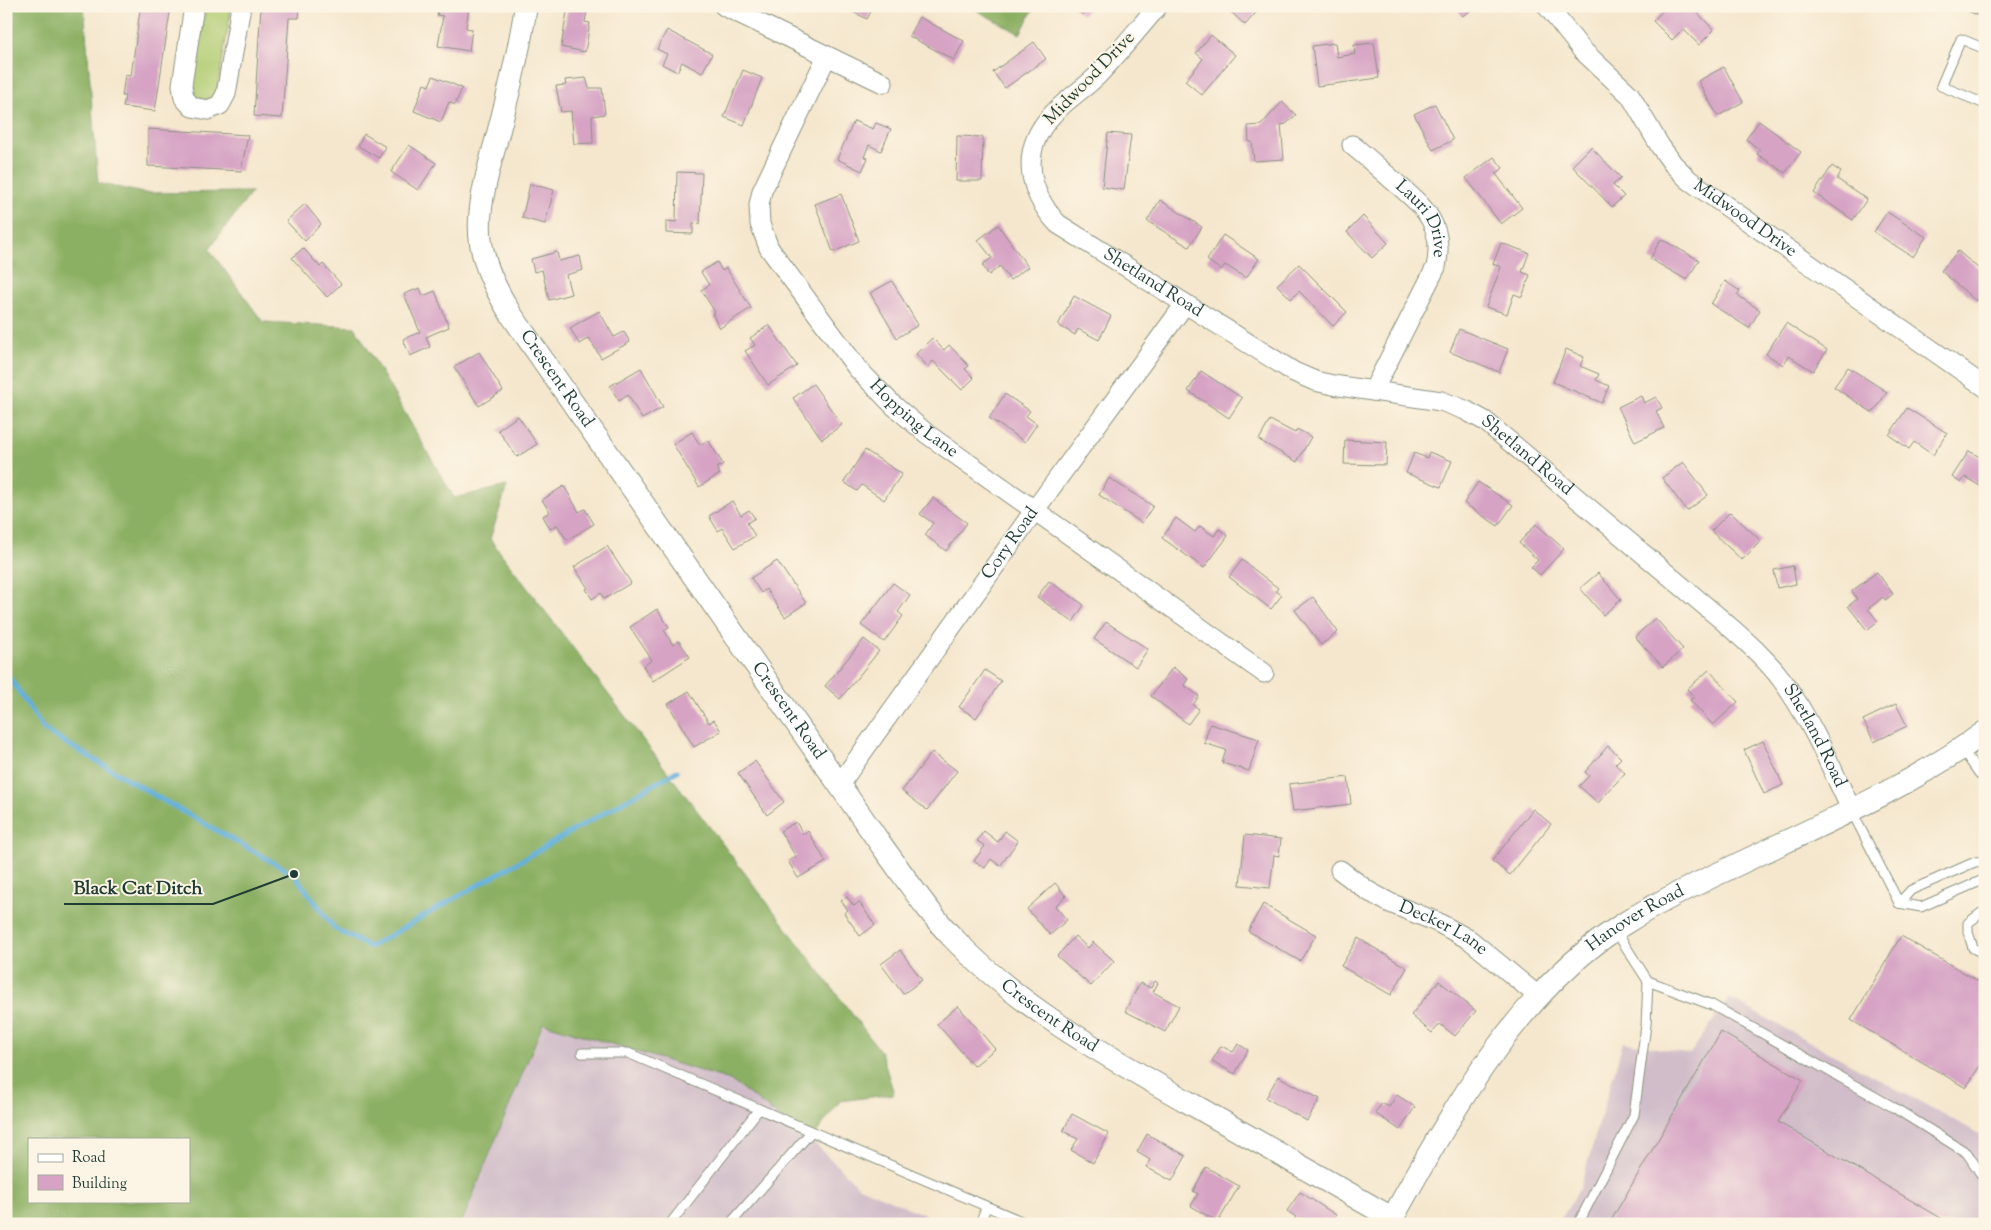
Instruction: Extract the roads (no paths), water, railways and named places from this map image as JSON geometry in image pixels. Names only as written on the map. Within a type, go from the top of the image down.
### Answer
[{"type":"street","points":[[194,6],[182,85],[184,98],[192,107],[208,110],[220,105],[226,94],[241,6]]},
{"type":"street","name":"Crescent Road","points":[[526,6],[508,98],[481,209],[481,242],[495,287],[510,313],[924,905],[953,938],[988,971],[1034,1008],[1109,1058],[1390,1221]]},
{"type":"street","points":[[724,6],[883,83]]},
{"type":"street","name":"Midwood Drive","points":[[1096,248],[1058,224],[1048,213],[1038,197],[1033,183],[1031,165],[1032,146],[1041,128],[1052,114],[1097,75],[1158,6]]},
{"type":"street","name":"Midwood Drive","points":[[1547,6],[1582,50],[1630,95],[1660,146],[1673,164],[1689,180],[1985,387]]},
{"type":"street","name":"Hopping Lane","points":[[827,56],[762,191],[759,215],[764,238],[857,368],[893,405],[927,434],[1264,673]]},
{"type":"street","name":"Lauri Drive","points":[[1352,145],[1418,203],[1434,223],[1438,238],[1439,252],[1436,267],[1373,391]]},
{"type":"street","name":"Shetland Road","points":[[1096,248],[1294,372],[1314,381],[1441,401],[1466,410],[1485,421],[1760,654],[1802,710],[1851,810]]},
{"type":"street","name":"Cory Road","points":[[839,785],[1034,511],[1185,304]]},
{"type":"street","name":"Hanover Road","points":[[1390,1221],[1465,1094],[1495,1049],[1552,981],[1615,929],[1688,888],[1851,810],[1924,772],[1985,732]]},
{"type":"street","name":"Decker Lane","points":[[1340,870],[1375,895],[1437,922],[1470,940],[1538,996]]},
{"type":"lane","points":[[1985,49],[1960,39],[1941,86],[1985,104]]},
{"type":"lane","points":[[1962,748],[1985,779]]},
{"type":"lane","points":[[1851,810],[1899,903]]},
{"type":"lane","points":[[1899,903],[1911,890],[1975,862],[1985,861]]},
{"type":"lane","points":[[1899,903],[1921,907],[1985,879]]},
{"type":"lane","points":[[1985,913],[1981,913],[1968,923],[1968,932],[1974,948],[1985,954]]},
{"type":"lane","points":[[1578,1224],[1634,1115],[1646,1025],[1648,981],[1615,929]]},
{"type":"lane","points":[[1648,981],[1712,1004],[1893,1107],[1967,1153],[1985,1180]]},
{"type":"lane","points":[[582,1053],[628,1054],[1028,1224]]},
{"type":"lane","points":[[670,1224],[759,1110]]},
{"type":"lane","points":[[730,1224],[811,1132]]},
{"type":"lane","points":[[980,1224],[986,1207]]},
{"type":"waterway","points":[[6,672],[44,730],[294,874],[335,929],[370,947],[677,771]]},
{"type":"place","name":"Black Cat Ditch","points":[[294,874]]}]
